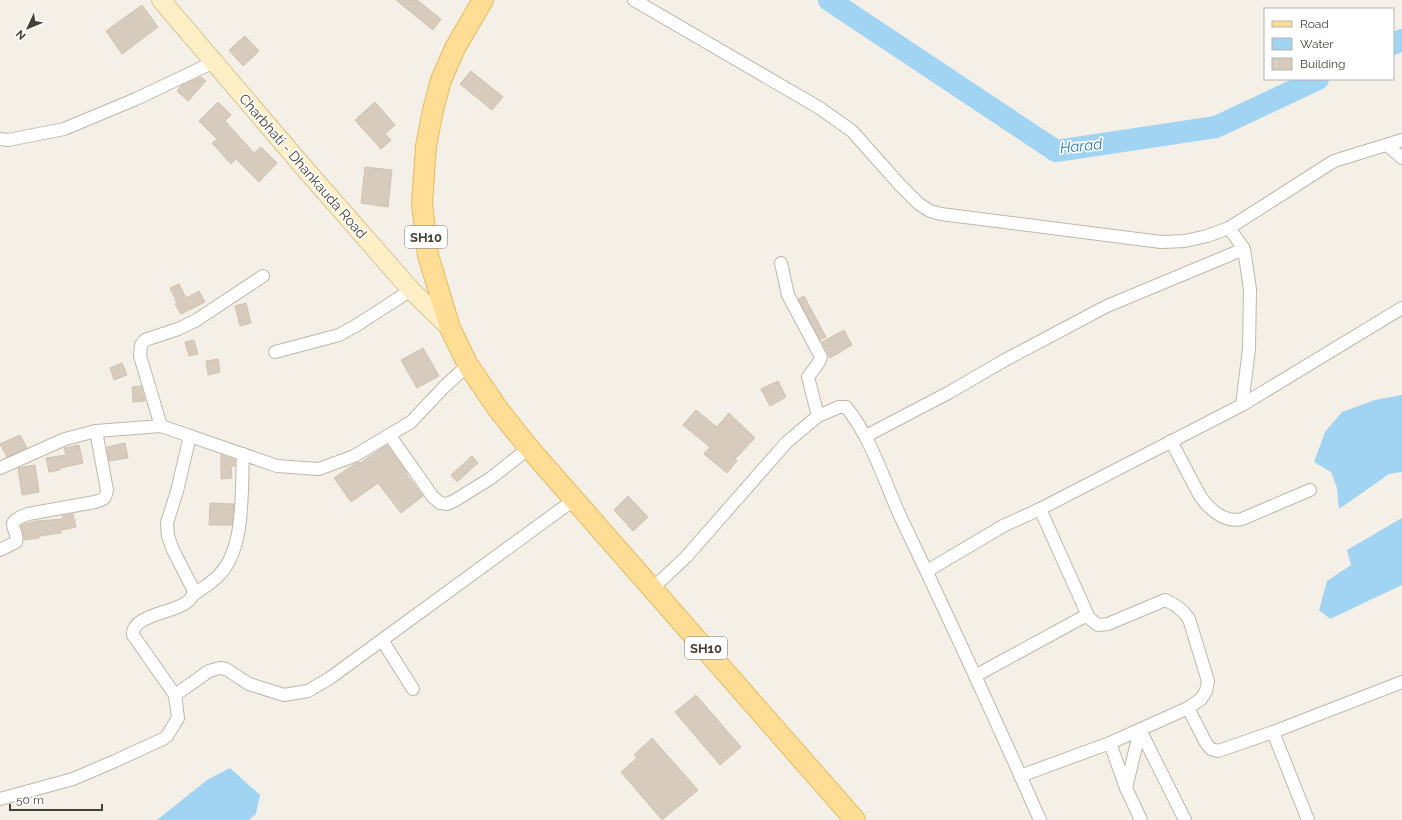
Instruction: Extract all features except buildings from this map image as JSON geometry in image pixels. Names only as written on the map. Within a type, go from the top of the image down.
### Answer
[{"type":"main road","name":"SH10","points":[[483,0],[455,48],[441,80],[426,146],[422,204],[428,255],[450,328],[468,365],[498,409],[532,452],[556,477],[855,820]]},
{"type":"street","name":"Charbhati - Dhankauda Road","points":[[161,0],[411,290],[450,328]]},
{"type":"street","points":[[634,0],[818,107],[852,131],[919,204],[930,211],[941,214],[1161,242],[1185,241],[1207,236],[1229,228],[1334,161],[1402,140]]},
{"type":"street","points":[[0,138],[8,140],[64,129],[214,62]]},
{"type":"street","points":[[1387,145],[1402,158]]},
{"type":"street","points":[[1229,228],[1244,249],[1250,289],[1251,313],[1249,349],[1242,405]]},
{"type":"street","points":[[866,436],[1107,306],[1244,249]]},
{"type":"street","points":[[782,263],[788,295],[821,357],[819,364],[812,370],[808,377],[818,416]]},
{"type":"street","points":[[161,426],[140,356],[141,345],[145,340],[178,329],[195,321],[263,276]]},
{"type":"street","points":[[275,352],[339,334],[357,325],[411,290]]},
{"type":"street","points":[[927,571],[1003,526],[1040,509],[1242,405],[1402,308]]},
{"type":"street","points":[[0,468],[65,439],[96,431],[161,426],[277,466],[319,469],[354,456],[390,436],[411,422],[444,386],[468,365]]},
{"type":"street","points":[[653,588],[686,557],[787,442],[818,416],[839,407],[846,407],[866,436],[900,516],[927,571],[1040,820]]},
{"type":"street","points":[[0,550],[16,542],[17,538],[12,527],[12,523],[18,517],[95,502],[105,498],[107,490],[96,431]]},
{"type":"street","points":[[0,799],[73,779],[115,761],[167,736],[178,718],[175,695],[133,635],[133,632],[134,628],[140,622],[184,604],[191,600],[193,595],[193,589],[173,550],[168,536],[167,523],[177,491],[190,436]]},
{"type":"street","points":[[390,436],[433,497],[440,503],[446,504],[454,501],[532,452]]},
{"type":"street","points":[[1171,441],[1200,496],[1206,504],[1225,518],[1234,521],[1242,519],[1310,490]]},
{"type":"street","points":[[193,595],[218,577],[227,565],[235,548],[240,527],[243,454]]},
{"type":"street","points":[[175,695],[209,671],[220,668],[226,669],[249,684],[284,695],[308,691],[330,678],[575,499]]},
{"type":"street","points":[[1020,776],[1140,730],[1188,708],[1201,699],[1206,690],[1208,681],[1189,619],[1184,611],[1176,605],[1165,600],[1108,624],[1098,626],[1089,618],[1040,509]]},
{"type":"street","points":[[975,676],[1087,615]]},
{"type":"street","points":[[382,640],[413,689]]},
{"type":"street","points":[[1188,708],[1210,749],[1218,751],[1273,732],[1402,682]]},
{"type":"street","points":[[1126,788],[1140,730]]},
{"type":"street","points":[[1140,730],[1185,820]]},
{"type":"street","points":[[1273,732],[1308,820]]},
{"type":"street","points":[[1110,742],[1126,788],[1141,820]]},
{"type":"water","points":[[1402,395],[1402,472],[1389,474],[1339,509],[1337,488],[1331,472],[1314,462],[1325,432],[1342,412],[1375,400]]},
{"type":"water","points":[[1402,518],[1402,585],[1330,619],[1319,610],[1327,581],[1351,565],[1347,550]]},
{"type":"water","points":[[230,768],[260,795],[256,814],[249,820],[157,820],[207,780]]},
{"type":"waterway","name":"Harad","points":[[829,0],[1056,151],[1216,127],[1316,80]]},
{"type":"waterway","name":"Harad","points":[[1394,44],[1402,40]]}]
